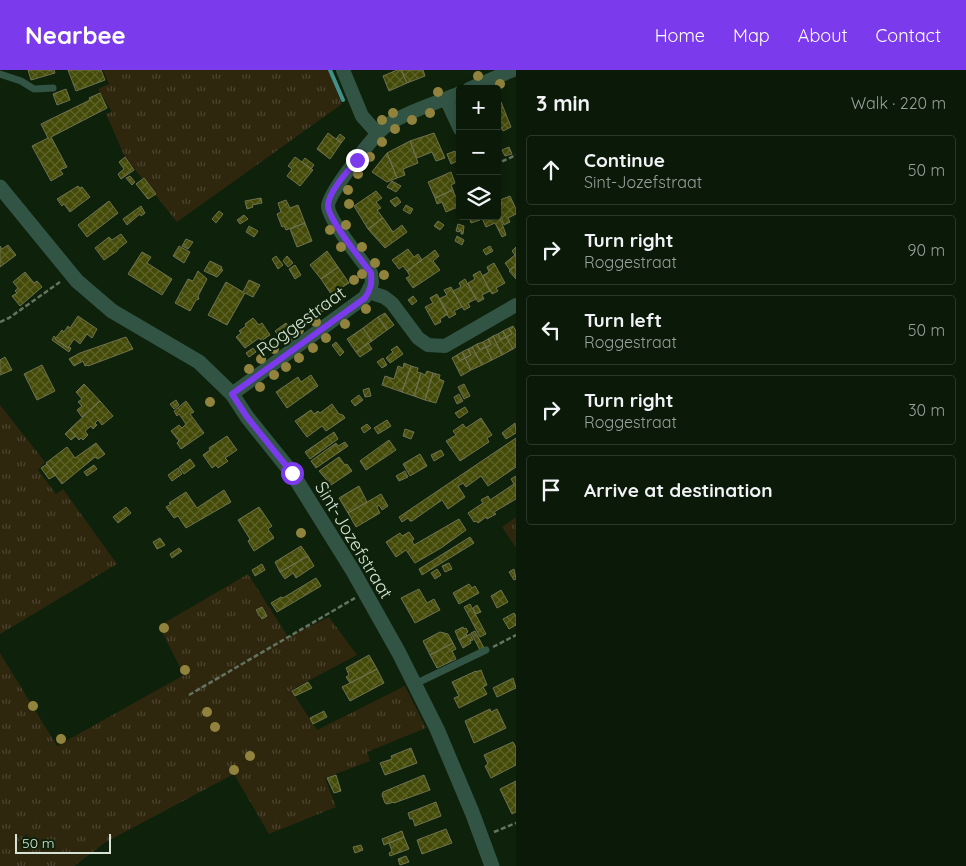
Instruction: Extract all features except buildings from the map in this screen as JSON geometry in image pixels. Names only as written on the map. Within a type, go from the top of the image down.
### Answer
[{"type":"street","points":[[343,70],[362,116],[378,134]]},
{"type":"street","points":[[478,85],[513,70]]},
{"type":"street","name":"Roggestraat","points":[[232,394],[365,298],[372,283],[371,273],[332,218],[328,206],[333,191],[386,126],[399,118],[456,94]]},
{"type":"street","points":[[446,98],[456,120]]},
{"type":"street","name":"Sint-Jozefstraat","points":[[0,187],[72,276],[112,311],[199,362],[232,394],[247,417],[292,473],[365,593],[415,684],[437,729],[492,866]]},
{"type":"street","points":[[369,292],[384,296],[392,303],[418,338],[428,345],[445,346],[516,305]]},
{"type":"lane","points":[[0,74],[21,81],[34,89],[53,88]]},
{"type":"lane","points":[[415,684],[486,650]]},
{"type":"path","points":[[501,163],[516,155]]},
{"type":"path","points":[[0,322],[9,318],[52,286],[72,276]]},
{"type":"path","points":[[189,695],[365,593]]},
{"type":"path","points":[[486,650],[516,635]]},
{"type":"path","points":[[481,837],[516,823]]},
{"type":"green space","points":[[103,70],[329,70],[342,104],[177,222],[125,157],[106,114],[112,112],[98,89],[109,84]]},
{"type":"green space","points":[[0,405],[45,462],[38,470],[56,494],[63,489],[117,564],[0,634]]},
{"type":"green space","points":[[516,517],[516,548],[502,527]]},
{"type":"green space","points":[[248,574],[288,637],[329,617],[357,655],[291,690],[317,730],[405,686],[426,728],[367,752],[370,761],[325,778],[336,807],[269,834],[234,774],[106,842],[74,866],[0,866],[0,653],[57,746],[184,675],[159,626]]},
{"type":"waterway","points":[[330,70],[343,100]]},
{"type":"route","points":[[292,473],[247,417],[232,394],[365,298],[369,292],[372,283],[371,273],[332,218],[328,206],[333,191],[357,160]]}]
